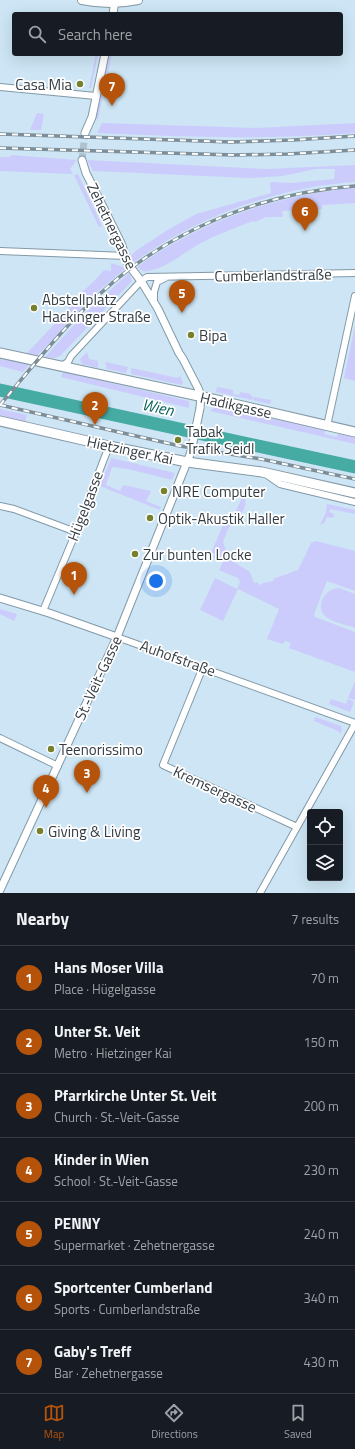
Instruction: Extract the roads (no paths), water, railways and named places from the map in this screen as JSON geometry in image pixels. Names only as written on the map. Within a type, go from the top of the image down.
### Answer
[{"type":"main road","points":[[82,0],[92,2],[138,0]]},
{"type":"main road","name":"Hadikgasse","points":[[0,354],[201,396],[355,432]]},
{"type":"main road","name":"Hietzinger Kai","points":[[0,421],[187,462],[262,472],[355,493]]},
{"type":"street","points":[[113,12],[115,2]]},
{"type":"street","points":[[85,133],[90,120],[105,56]]},
{"type":"street","points":[[0,88],[96,96]]},
{"type":"street","name":"Zehetnergasse","points":[[82,160],[86,173],[121,243],[128,264],[154,302],[201,396]]},
{"type":"street","points":[[0,251],[126,256]]},
{"type":"street","name":"Cumberlandstraße","points":[[141,281],[152,276],[167,277],[355,273]]},
{"type":"street","points":[[154,302],[154,292],[157,282],[167,277]]},
{"type":"street","points":[[61,366],[68,362],[71,356],[141,281]]},
{"type":"street","points":[[327,426],[355,296]]},
{"type":"street","name":"St.-Veit-Gasse","points":[[0,890],[117,637],[191,452],[201,396]]},
{"type":"street","name":"Hügelgasse","points":[[43,611],[76,532],[109,446]]},
{"type":"street","name":"Hietzinger Kai","points":[[262,472],[280,484],[355,502]]},
{"type":"street","points":[[0,506],[14,509],[76,532]]},
{"type":"street","name":"Auhofstraße","points":[[0,598],[43,611],[203,667],[355,724]]},
{"type":"street","name":"Kremsergasse","points":[[203,667],[163,765],[297,827]]},
{"type":"street","points":[[260,893],[355,724]]},
{"type":"street","points":[[0,738],[58,766]]},
{"type":"waterway","name":"Wien","points":[[0,390],[355,467]]},
{"type":"tunnel","points":[[82,160],[85,133]]},
{"type":"railway","points":[[0,134],[231,142],[355,136]]},
{"type":"railway","points":[[0,148],[234,155],[288,154],[355,150]]},
{"type":"railway","points":[[0,405],[49,347],[88,305],[129,270],[158,250],[188,233],[220,218],[252,206],[320,190],[355,186]]},
{"type":"railway","points":[[0,405],[180,446],[261,459],[355,479]]},
{"type":"place","name":"Casa Mia","points":[[80,84]]},
{"type":"place","name":"Gaby's Treff","points":[[112,106]]},
{"type":"place","name":"Sportcenter Cumberland","points":[[305,231]]},
{"type":"place","name":"Abstellplatz Hackinger Straße","points":[[34,308]]},
{"type":"place","name":"PENNY","points":[[182,313]]},
{"type":"place","name":"Bipa","points":[[191,335]]},
{"type":"place","name":"Unter St. Veit","points":[[95,425]]},
{"type":"place","name":"Tabak Trafik Seidl","points":[[178,440]]},
{"type":"place","name":"NRE Computer","points":[[164,491]]},
{"type":"place","name":"Optik-Akustik Haller","points":[[150,518]]},
{"type":"place","name":"Zur bunten Locke","points":[[135,554]]},
{"type":"place","name":"Hans Moser Villa","points":[[74,595]]},
{"type":"place","name":"Teenorissimo","points":[[51,749]]},
{"type":"place","name":"Pfarrkirche Unter St. Veit","points":[[87,793]]},
{"type":"place","name":"Kinder in Wien","points":[[46,808]]},
{"type":"place","name":"Giving & Living","points":[[40,831]]}]
